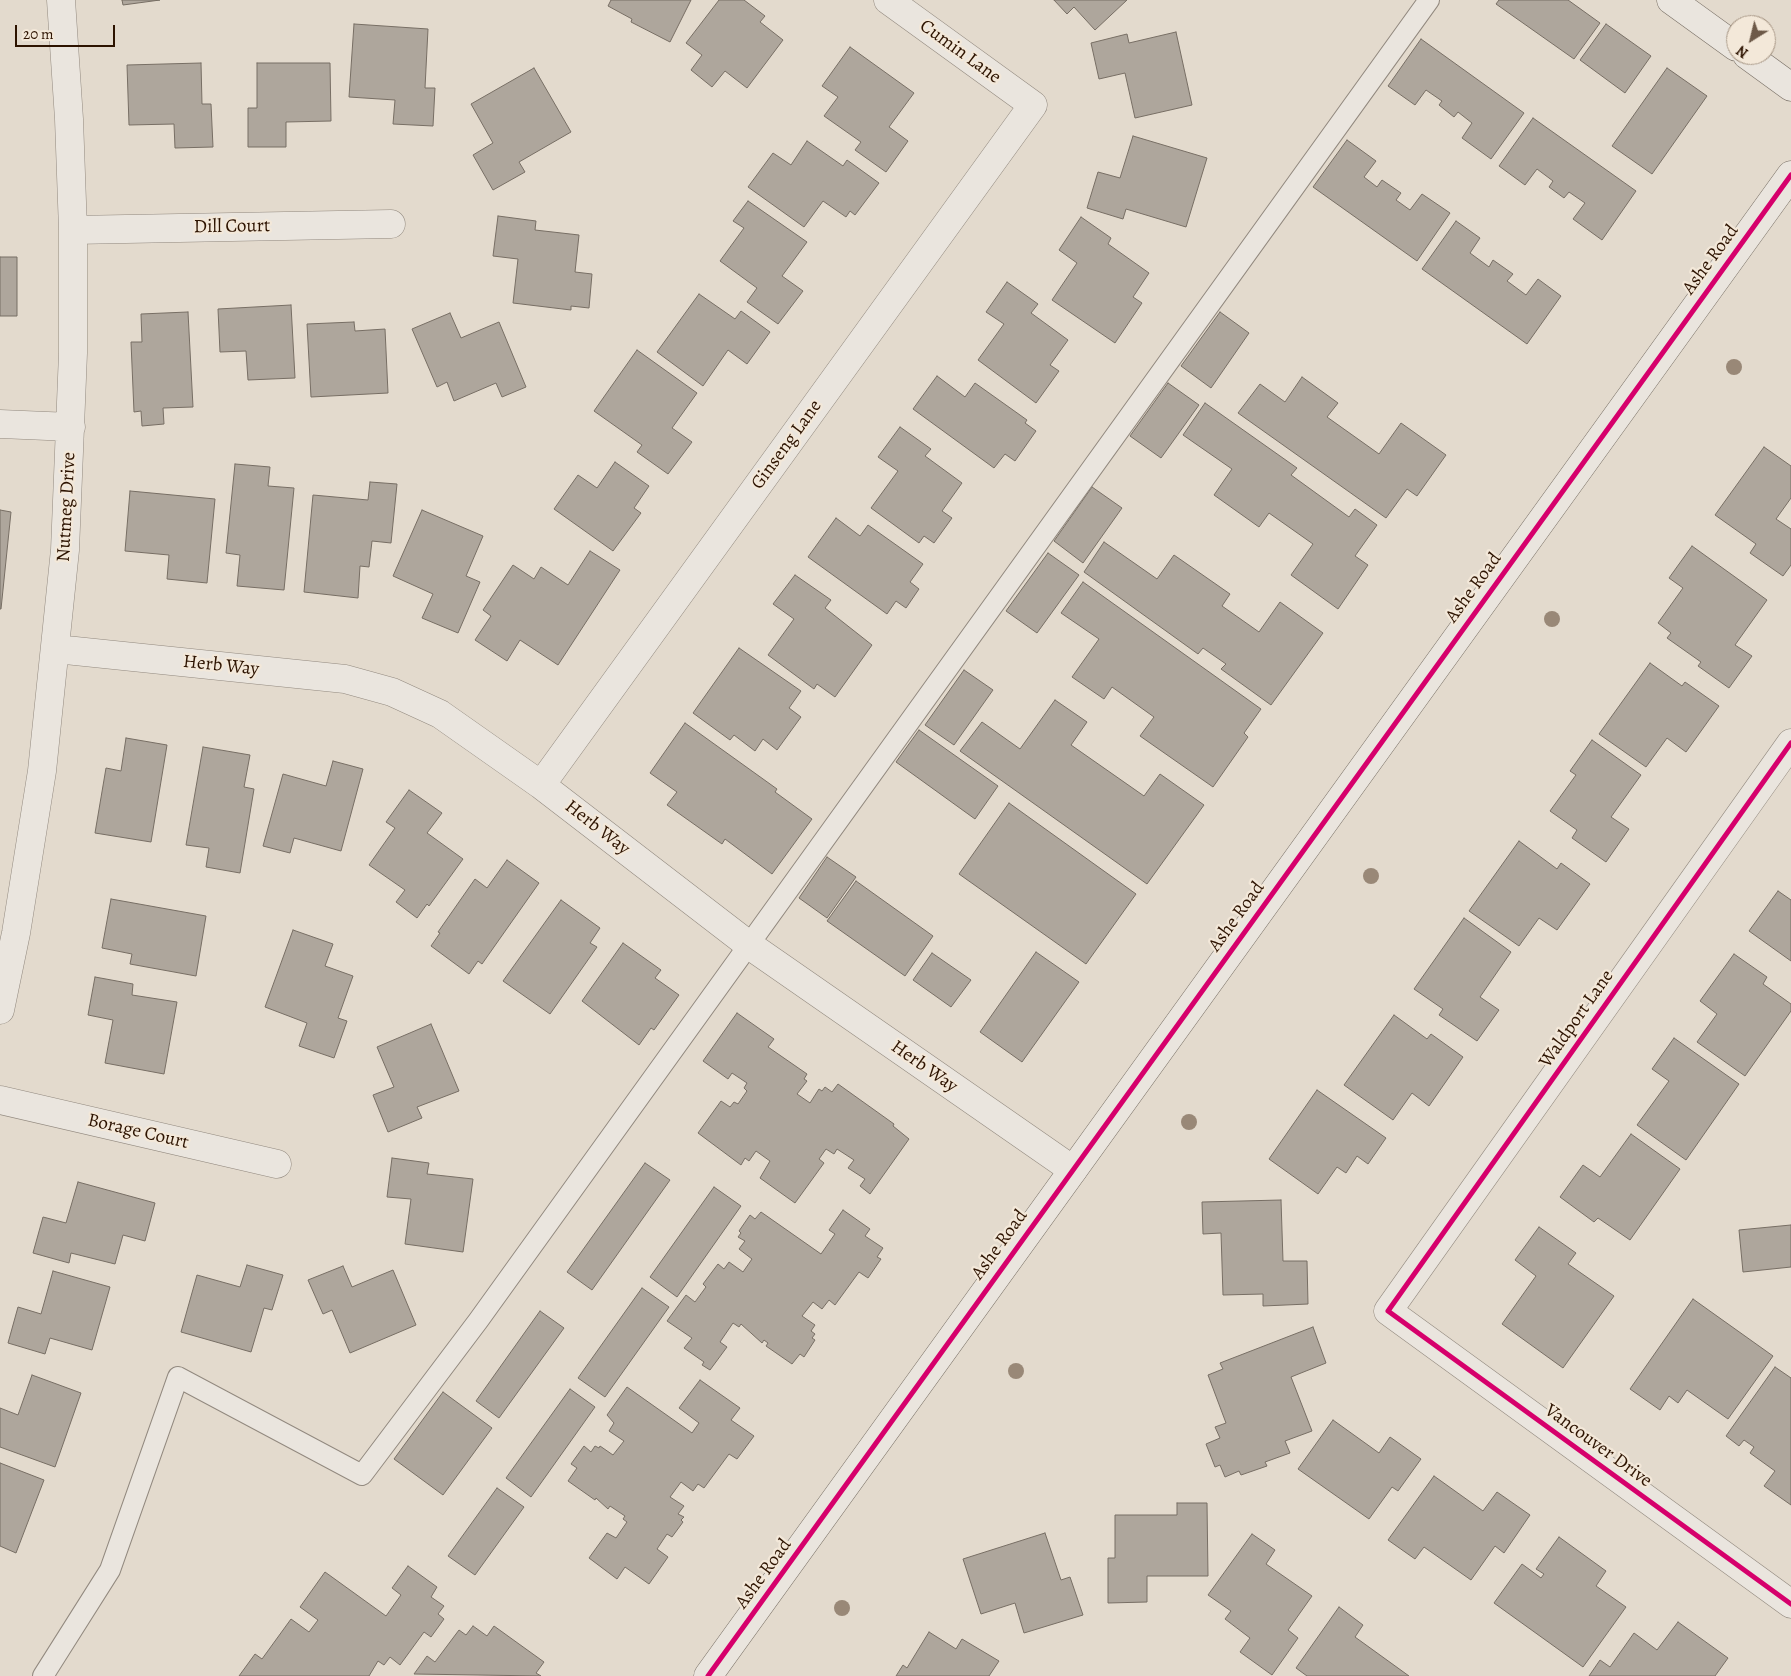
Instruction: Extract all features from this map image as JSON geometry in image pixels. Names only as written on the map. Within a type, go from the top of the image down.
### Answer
[{"type":"street","name":"Nutmeg Drive","points":[[0,1010],[16,933],[42,771],[65,550],[71,427],[73,230],[69,119],[61,0]]},
{"type":"street","name":"Cumin Lane","points":[[888,0],[1033,104]]},
{"type":"street","points":[[1671,0],[1726,40]]},
{"type":"street","points":[[1761,65],[1791,87]]},
{"type":"street","name":"Ginseng Lane","points":[[541,785],[1033,104]]},
{"type":"street","name":"Ashe Road","points":[[708,1676],[1791,176]]},
{"type":"street","name":"Dill Court","points":[[73,230],[391,224]]},
{"type":"street","points":[[0,424],[71,427]]},
{"type":"street","name":"Herb Way","points":[[56,649],[345,679],[392,692],[440,714],[541,785],[749,945],[1073,1170]]},
{"type":"street","name":"Waldport Lane","points":[[1388,1311],[1791,744]]},
{"type":"street","name":"Borage Court","points":[[0,1100],[277,1164]]},
{"type":"street","name":"Vancouver Drive","points":[[1388,1311],[1791,1604]]},
{"type":"lane","points":[[44,1676],[110,1570],[178,1377],[362,1475],[478,1321],[1429,0]]},
{"type":"building","points":[[122,0],[160,0],[123,5]]},
{"type":"building","points":[[611,0],[691,0],[670,42],[631,22],[632,19],[608,6]]},
{"type":"building","points":[[719,0],[744,0],[765,16],[760,22],[783,40],[747,88],[725,71],[712,87],[691,70],[702,55],[686,43]]},
{"type":"building","points":[[1054,0],[1127,0],[1095,30],[1074,7],[1067,14]]},
{"type":"building","points":[[1499,0],[1568,0],[1600,23],[1574,59],[1496,4]]},
{"type":"building","points":[[354,24],[428,29],[425,88],[435,88],[433,126],[393,124],[395,100],[349,97]]},
{"type":"building","points":[[1606,24],[1651,56],[1625,93],[1580,60]]},
{"type":"building","points":[[1176,32],[1192,105],[1135,118],[1125,73],[1099,79],[1091,43],[1127,34],[1129,43]]},
{"type":"building","points":[[1421,39],[1524,113],[1491,159],[1462,138],[1472,123],[1458,112],[1454,117],[1439,105],[1442,101],[1426,90],[1415,105],[1388,86]]},
{"type":"building","points":[[850,47],[914,93],[889,127],[908,141],[886,172],[855,150],[861,142],[824,116],[838,97],[822,86]]},
{"type":"building","points":[[201,63],[202,104],[211,104],[213,147],[175,148],[174,124],[129,125],[127,65]]},
{"type":"building","points":[[257,63],[330,63],[331,121],[286,122],[286,147],[248,147],[248,108],[257,108]]},
{"type":"building","points":[[534,68],[571,132],[519,162],[525,172],[493,190],[473,155],[493,143],[471,104]]},
{"type":"building","points":[[1667,68],[1707,96],[1652,174],[1612,146]]},
{"type":"building","points":[[1533,118],[1636,191],[1602,240],[1573,219],[1585,203],[1569,192],[1564,198],[1549,187],[1553,181],[1537,169],[1525,185],[1499,166]]},
{"type":"building","points":[[1133,136],[1207,158],[1186,227],[1126,209],[1123,219],[1087,208],[1098,172],[1120,178]]},
{"type":"building","points":[[1347,140],[1376,161],[1364,177],[1377,187],[1382,180],[1401,193],[1396,200],[1410,210],[1422,194],[1450,213],[1417,261],[1313,187]]},
{"type":"building","points":[[807,141],[843,166],[847,160],[879,183],[855,215],[850,211],[846,217],[823,201],[804,227],[748,187],[773,153],[791,165]]},
{"type":"building","points":[[748,201],[807,242],[782,276],[803,291],[778,324],[747,302],[757,288],[720,261],[744,228],[733,221]]},
{"type":"building","points":[[498,216],[536,221],[535,230],[579,235],[575,272],[592,274],[589,308],[571,306],[571,310],[513,303],[518,259],[493,256]]},
{"type":"building","points":[[1081,217],[1111,238],[1108,244],[1149,273],[1133,297],[1142,303],[1115,343],[1052,300],[1077,263],[1059,250]]},
{"type":"building","points":[[1456,221],[1480,238],[1470,253],[1489,267],[1493,260],[1513,274],[1507,281],[1526,295],[1538,279],[1561,296],[1527,344],[1422,269]]},
{"type":"building","points":[[0,257],[17,257],[17,316],[0,316]]},
{"type":"building","points":[[1007,282],[1038,304],[1031,313],[1068,340],[1050,365],[1059,371],[1036,403],[978,360],[1004,324],[986,312]]},
{"type":"building","points":[[699,294],[735,319],[741,311],[770,332],[747,364],[728,350],[703,386],[657,352]]},
{"type":"building","points":[[291,305],[295,378],[248,380],[246,351],[220,352],[218,309]]},
{"type":"building","points":[[188,312],[193,407],[163,408],[164,424],[142,426],[141,411],[134,412],[131,342],[142,342],[141,314]]},
{"type":"building","points":[[1220,312],[1249,333],[1211,388],[1181,366]]},
{"type":"building","points":[[450,313],[461,338],[499,322],[526,387],[502,397],[496,383],[454,401],[447,382],[437,387],[412,329]]},
{"type":"building","points":[[354,322],[355,331],[385,329],[388,393],[311,397],[307,324]]},
{"type":"building","points":[[637,350],[697,393],[672,428],[692,442],[668,474],[637,452],[642,445],[594,411]]},
{"type":"building","points":[[937,376],[965,397],[975,383],[1027,420],[1025,423],[1036,431],[1015,461],[1005,454],[994,468],[913,409]]},
{"type":"building","points":[[1302,377],[1338,403],[1327,417],[1379,454],[1401,423],[1446,455],[1417,496],[1407,489],[1386,518],[1238,413],[1260,384],[1285,402]]},
{"type":"building","points":[[1168,383],[1199,405],[1161,458],[1130,436]]},
{"type":"building","points":[[1205,403],[1297,468],[1291,475],[1349,517],[1355,509],[1377,525],[1355,556],[1368,565],[1338,609],[1291,575],[1313,544],[1269,513],[1259,527],[1214,495],[1232,469],[1183,435]]},
{"type":"building","points":[[900,427],[931,449],[925,456],[962,483],[942,511],[952,518],[934,543],[924,536],[919,543],[871,508],[898,471],[878,457]]},
{"type":"building","points":[[1764,447],[1791,466],[1791,498],[1776,519],[1791,529],[1791,565],[1783,576],[1750,553],[1756,544],[1715,515]]},
{"type":"building","points":[[615,462],[649,486],[634,508],[641,513],[613,551],[554,509],[578,475],[597,488]]},
{"type":"building","points":[[235,464],[270,467],[268,486],[294,488],[284,590],[237,586],[240,555],[226,553]]},
{"type":"building","points":[[370,482],[397,484],[391,543],[372,541],[369,567],[360,566],[358,598],[304,592],[313,495],[368,500]]},
{"type":"building","points":[[1092,487],[1122,508],[1083,563],[1054,541]]},
{"type":"building","points":[[130,491],[215,499],[207,583],[167,579],[169,555],[125,551]]},
{"type":"building","points":[[0,510],[11,512],[1,609],[0,609]]},
{"type":"building","points":[[422,510],[483,536],[466,576],[480,582],[458,633],[422,618],[433,594],[393,576]]},
{"type":"building","points":[[836,518],[860,536],[868,525],[923,564],[910,582],[919,589],[906,608],[896,601],[887,614],[808,557]]},
{"type":"building","points":[[1104,542],[1157,579],[1174,555],[1230,594],[1222,606],[1259,632],[1280,602],[1323,633],[1271,705],[1221,669],[1226,664],[1203,648],[1198,654],[1084,572]]},
{"type":"building","points":[[1692,546],[1767,600],[1735,645],[1752,656],[1729,688],[1698,666],[1701,662],[1667,638],[1671,633],[1658,623],[1683,588],[1669,578]]},
{"type":"building","points":[[590,551],[620,570],[558,665],[520,640],[507,661],[475,640],[491,616],[483,610],[513,565],[534,579],[541,567],[568,585]]},
{"type":"building","points":[[1048,553],[1079,575],[1037,633],[1006,611]]},
{"type":"building","points":[[795,575],[831,600],[825,608],[872,645],[835,697],[817,684],[814,689],[768,655],[794,619],[773,604]]},
{"type":"building","points":[[1083,582],[1261,709],[1244,733],[1248,737],[1213,787],[1140,736],[1154,717],[1112,687],[1104,699],[1072,677],[1099,639],[1061,613]]},
{"type":"building","points":[[739,648],[801,691],[789,708],[801,717],[777,750],[763,739],[755,751],[734,735],[730,740],[693,713]]},
{"type":"building","points":[[1650,663],[1682,686],[1685,682],[1719,706],[1686,752],[1667,738],[1646,767],[1599,734]]},
{"type":"building","points":[[964,670],[993,690],[954,745],[925,725]]},
{"type":"building","points":[[1055,700],[1087,722],[1071,745],[1144,796],[1160,774],[1204,805],[1147,884],[960,751],[982,722],[1020,749]]},
{"type":"building","points":[[685,723],[777,789],[775,792],[812,819],[772,874],[725,839],[722,844],[667,805],[677,792],[650,773]]},
{"type":"building","points":[[919,730],[998,786],[975,819],[896,762]]},
{"type":"building","points":[[126,738],[167,745],[151,842],[95,833],[106,768],[121,771]]},
{"type":"building","points":[[1592,740],[1641,775],[1611,817],[1629,829],[1606,862],[1572,838],[1577,830],[1550,811],[1576,775],[1570,771]]},
{"type":"building","points":[[203,747],[250,755],[244,787],[254,789],[240,873],[206,867],[209,848],[186,845]]},
{"type":"building","points":[[333,761],[363,769],[341,851],[294,838],[290,853],[263,846],[283,774],[326,786]]},
{"type":"building","points":[[409,790],[442,813],[427,833],[463,859],[429,906],[427,904],[417,918],[396,902],[405,890],[369,865],[395,828],[386,822]]},
{"type":"building","points":[[1009,803],[1136,894],[1086,964],[959,874]]},
{"type":"building","points":[[1519,841],[1557,869],[1561,863],[1590,884],[1557,930],[1539,918],[1519,946],[1469,911]]},
{"type":"building","points":[[827,857],[856,877],[827,918],[799,898]]},
{"type":"building","points":[[507,860],[539,883],[482,964],[478,961],[469,974],[431,946],[440,933],[438,932],[475,879],[487,888]]},
{"type":"building","points":[[856,881],[933,936],[905,976],[827,921]]},
{"type":"building","points":[[1778,891],[1791,900],[1791,961],[1749,931]]},
{"type":"building","points":[[111,899],[206,916],[196,976],[130,964],[132,954],[102,948]]},
{"type":"building","points":[[561,900],[600,928],[590,943],[597,947],[550,1014],[503,981]]},
{"type":"building","points":[[1464,918],[1511,952],[1480,997],[1499,1010],[1477,1041],[1439,1015],[1443,1009],[1414,989]]},
{"type":"building","points":[[293,930],[333,944],[325,966],[353,976],[338,1018],[347,1021],[334,1058],[299,1046],[307,1023],[265,1007]]},
{"type":"building","points":[[623,943],[661,970],[655,978],[679,995],[654,1030],[651,1028],[639,1045],[582,1001]]},
{"type":"building","points":[[1036,952],[1079,982],[1022,1062],[980,1032]]},
{"type":"building","points":[[932,953],[971,980],[951,1007],[913,980]]},
{"type":"building","points":[[1734,954],[1767,977],[1763,984],[1791,1004],[1791,1011],[1745,1076],[1697,1042],[1717,1014],[1700,1001]]},
{"type":"building","points":[[95,977],[133,984],[132,995],[177,1002],[164,1074],[105,1063],[113,1020],[88,1015]]},
{"type":"building","points":[[737,1013],[774,1039],[768,1047],[807,1074],[804,1079],[807,1081],[797,1094],[810,1103],[819,1089],[822,1091],[825,1087],[832,1092],[838,1084],[894,1124],[893,1126],[909,1139],[870,1194],[860,1186],[865,1179],[848,1168],[854,1160],[837,1149],[834,1154],[826,1149],[819,1159],[824,1163],[795,1203],[760,1178],[770,1161],[756,1151],[749,1161],[745,1158],[741,1165],[698,1133],[721,1101],[730,1107],[734,1102],[738,1104],[747,1091],[744,1088],[747,1083],[732,1073],[728,1079],[703,1061]]},
{"type":"building","points":[[1394,1015],[1427,1039],[1431,1034],[1463,1057],[1429,1106],[1412,1093],[1393,1120],[1344,1085]]},
{"type":"building","points":[[431,1024],[459,1091],[417,1107],[422,1118],[388,1132],[373,1095],[394,1087],[377,1047]]},
{"type":"building","points":[[1674,1038],[1739,1084],[1686,1160],[1637,1125],[1669,1081],[1652,1069]]},
{"type":"building","points":[[1317,1090],[1386,1138],[1368,1164],[1357,1156],[1346,1173],[1337,1167],[1318,1194],[1269,1159]]},
{"type":"building","points":[[1631,1134],[1680,1169],[1630,1240],[1598,1218],[1594,1222],[1560,1197],[1583,1165],[1600,1177]]},
{"type":"building","points":[[392,1158],[429,1163],[427,1174],[473,1179],[463,1252],[405,1244],[411,1199],[387,1197]]},
{"type":"building","points":[[645,1163],[670,1180],[592,1290],[567,1272]]},
{"type":"building","points":[[78,1182],[155,1203],[145,1241],[123,1235],[115,1264],[71,1253],[69,1263],[33,1253],[43,1217],[66,1223]]},
{"type":"building","points":[[714,1187],[741,1206],[677,1297],[650,1277]]},
{"type":"building","points":[[1281,1200],[1283,1261],[1307,1261],[1308,1304],[1263,1306],[1263,1294],[1223,1295],[1221,1233],[1203,1234],[1202,1202]]},
{"type":"building","points":[[843,1210],[870,1229],[865,1236],[883,1248],[877,1257],[881,1259],[868,1278],[859,1272],[835,1305],[829,1300],[822,1309],[813,1302],[802,1316],[815,1325],[811,1331],[815,1334],[812,1338],[815,1340],[804,1357],[800,1354],[792,1364],[766,1346],[768,1343],[764,1340],[762,1343],[741,1324],[739,1327],[733,1323],[720,1342],[727,1347],[710,1370],[702,1365],[704,1362],[684,1348],[692,1338],[667,1321],[686,1295],[695,1302],[706,1287],[703,1284],[718,1264],[724,1269],[729,1262],[743,1272],[752,1259],[739,1249],[745,1241],[738,1237],[741,1233],[739,1231],[750,1215],[755,1219],[761,1212],[821,1254],[835,1234],[829,1230]]},
{"type":"building","points":[[1791,1225],[1791,1267],[1743,1272],[1739,1230]]},
{"type":"building","points":[[1539,1227],[1576,1253],[1568,1264],[1614,1296],[1563,1368],[1502,1324],[1536,1276],[1515,1260]]},
{"type":"building","points":[[247,1265],[283,1275],[272,1310],[264,1308],[251,1352],[181,1332],[197,1275],[240,1287]]},
{"type":"building","points":[[343,1266],[352,1287],[393,1270],[416,1325],[350,1353],[332,1310],[323,1314],[308,1280]]},
{"type":"building","points":[[53,1271],[110,1287],[92,1350],[50,1338],[45,1354],[8,1343],[18,1307],[41,1314]]},
{"type":"building","points":[[642,1288],[669,1307],[605,1397],[578,1378]]},
{"type":"building","points":[[1693,1299],[1773,1356],[1728,1419],[1687,1390],[1678,1403],[1669,1396],[1660,1410],[1630,1389]]},
{"type":"building","points":[[540,1311],[564,1328],[499,1418],[476,1401]]},
{"type":"building","points":[[1313,1327],[1326,1363],[1291,1377],[1312,1431],[1285,1441],[1290,1453],[1265,1462],[1267,1466],[1241,1475],[1239,1471],[1225,1477],[1220,1465],[1215,1467],[1206,1444],[1220,1438],[1215,1427],[1226,1423],[1208,1375],[1223,1369],[1220,1363]]},
{"type":"building","points":[[1775,1367],[1791,1378],[1791,1505],[1764,1486],[1775,1471],[1750,1453],[1754,1447],[1744,1440],[1739,1446],[1726,1436]]},
{"type":"building","points":[[32,1375],[81,1393],[55,1467],[0,1447],[0,1408],[18,1415]]},
{"type":"building","points":[[700,1380],[740,1408],[731,1420],[754,1436],[737,1459],[729,1454],[704,1488],[698,1484],[693,1491],[681,1482],[670,1497],[684,1506],[678,1514],[684,1517],[681,1520],[683,1522],[672,1537],[667,1534],[657,1549],[668,1557],[649,1584],[625,1567],[617,1579],[589,1558],[607,1533],[616,1538],[627,1522],[623,1519],[625,1516],[610,1506],[608,1509],[596,1498],[595,1500],[568,1481],[577,1468],[571,1464],[584,1446],[591,1452],[595,1446],[599,1448],[600,1446],[613,1455],[624,1441],[609,1431],[614,1423],[607,1415],[627,1387],[692,1433],[699,1423],[679,1408]]},
{"type":"building","points":[[570,1389],[595,1407],[531,1497],[506,1478]]},
{"type":"building","points":[[443,1392],[492,1428],[443,1495],[394,1459]]},
{"type":"building","points":[[1333,1420],[1379,1453],[1390,1437],[1421,1459],[1398,1491],[1392,1487],[1369,1519],[1298,1469]]},
{"type":"building","points":[[0,1463],[44,1480],[16,1553],[0,1546]]},
{"type":"building","points":[[1434,1476],[1483,1511],[1497,1492],[1530,1515],[1504,1553],[1495,1546],[1471,1580],[1424,1547],[1415,1559],[1388,1540]]},
{"type":"building","points":[[497,1488],[524,1507],[475,1575],[448,1556]]},
{"type":"building","points":[[1177,1503],[1207,1503],[1208,1576],[1147,1576],[1147,1602],[1108,1603],[1108,1558],[1115,1558],[1115,1515],[1177,1515]]},
{"type":"building","points":[[1045,1533],[1061,1580],[1070,1577],[1083,1615],[1024,1633],[1015,1603],[981,1614],[963,1559]]},
{"type":"building","points":[[1252,1534],[1275,1550],[1266,1564],[1312,1596],[1288,1630],[1298,1638],[1272,1675],[1240,1652],[1250,1638],[1225,1619],[1231,1611],[1208,1595]]},
{"type":"building","points":[[1559,1537],[1606,1571],[1596,1586],[1626,1607],[1583,1667],[1494,1603],[1522,1564],[1541,1578],[1544,1574],[1536,1569]]},
{"type":"building","points":[[408,1566],[437,1587],[431,1597],[444,1606],[438,1614],[444,1619],[431,1637],[424,1632],[400,1665],[390,1657],[384,1665],[378,1661],[369,1676],[239,1676],[255,1654],[262,1659],[291,1619],[309,1632],[318,1620],[300,1607],[325,1572],[386,1616],[401,1595],[392,1588]]},
{"type":"building","points":[[1339,1607],[1363,1625],[1355,1637],[1409,1676],[1307,1676],[1296,1668]]},
{"type":"building","points":[[1678,1622],[1728,1658],[1715,1676],[1589,1676],[1600,1660],[1610,1667],[1634,1633],[1657,1650]]},
{"type":"building","points":[[473,1626],[487,1636],[494,1626],[544,1662],[536,1673],[541,1676],[414,1674],[427,1656],[435,1662],[459,1630],[466,1635]]},
{"type":"building","points":[[929,1632],[956,1649],[962,1639],[999,1661],[989,1676],[896,1676],[903,1665],[907,1668]]},
{"type":"cycle path","points":[[708,1676],[1791,175]]},
{"type":"cycle path","points":[[1791,743],[1388,1311],[1791,1604]]}]
